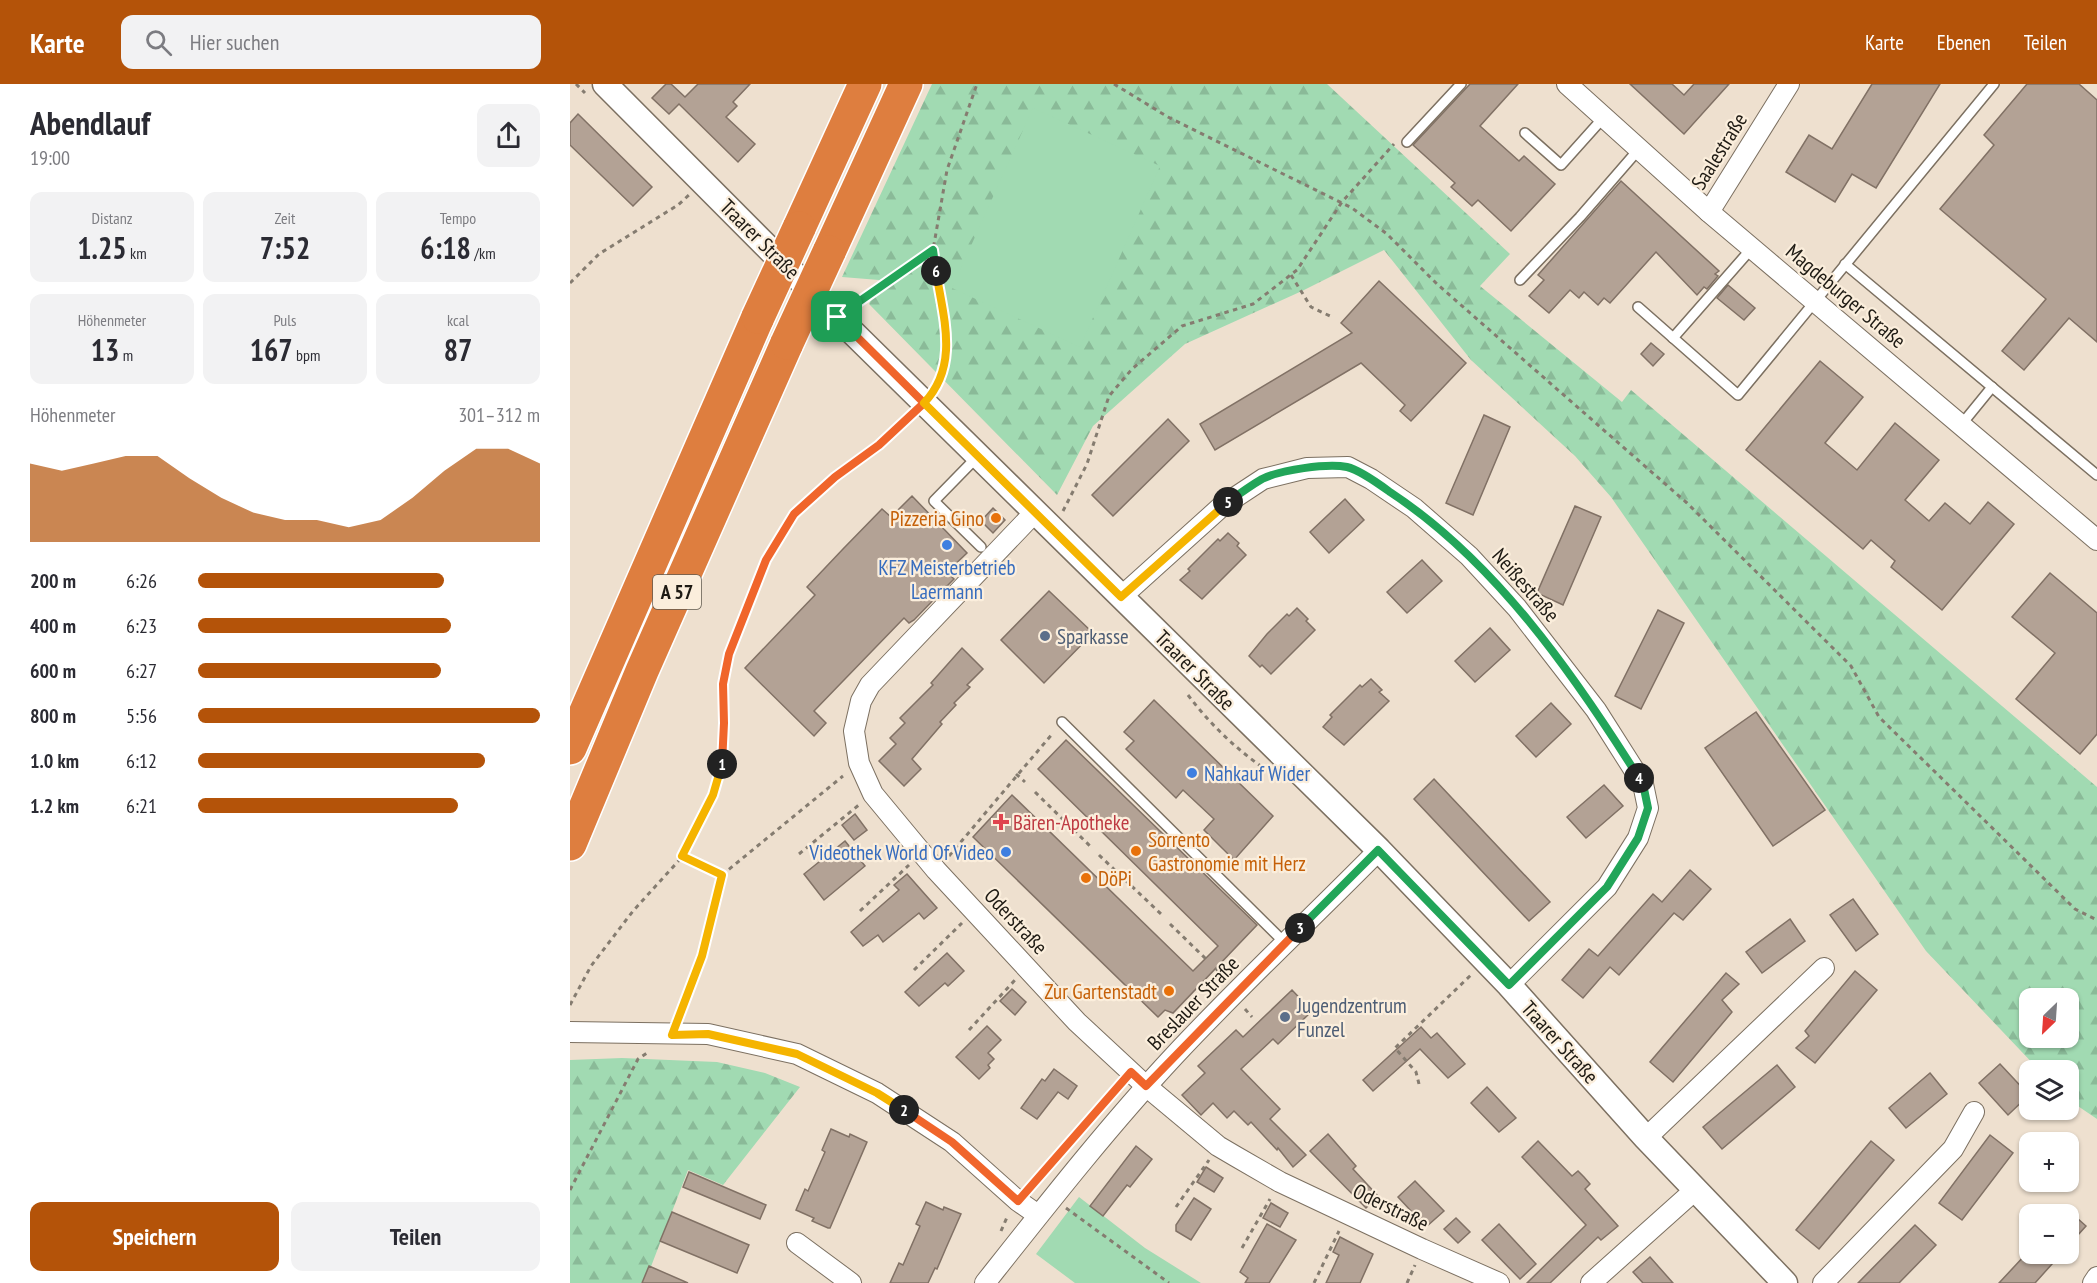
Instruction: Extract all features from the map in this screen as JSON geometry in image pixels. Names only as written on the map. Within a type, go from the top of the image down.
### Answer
[{"type":"highway","name":"A 57","points":[[570,748],[758,317],[865,84]]},
{"type":"highway","name":"A 57","points":[[570,844],[642,672],[787,343],[906,84]]},
{"type":"street","name":"Traarer Straße","points":[[605,84],[837,317],[1378,850],[1509,985],[1646,1138],[1785,1283]]},
{"type":"street","name":"Magdeburger Straße","points":[[1567,84],[1709,212],[2097,540]]},
{"type":"street","name":"Saalestraße","points":[[1709,212],[1790,84]]},
{"type":"street","name":"Neißestraße","points":[[1121,597],[1222,506],[1263,479],[1307,468],[1348,467],[1371,479],[1414,508],[1469,556],[1517,608],[1596,710],[1643,784],[1648,808],[1638,838],[1607,887],[1509,985]]},
{"type":"street","name":"Oderstraße","points":[[1035,512],[870,685],[861,701],[854,731],[859,763],[873,794],[936,870],[1077,1022],[1146,1086],[1218,1146],[1281,1182],[1499,1283]]},
{"type":"street","name":"Breslauer Straße","points":[[985,1283],[1038,1215],[1146,1086],[1378,850]]},
{"type":"street","points":[[1646,1138],[1824,968]]},
{"type":"street","points":[[570,1032],[708,1034],[797,1054],[877,1093],[952,1142],[1018,1201],[1038,1215]]},
{"type":"street","points":[[1823,1283],[1953,1149],[1974,1112]]},
{"type":"street","points":[[1591,1283],[1695,1190]]},
{"type":"street","points":[[797,1243],[851,1283]]},
{"type":"street","points":[[2092,1283],[2097,1277]]},
{"type":"lane","points":[[1407,142],[1461,84]]},
{"type":"lane","points":[[1638,307],[1738,395],[1994,84]]},
{"type":"lane","points":[[1525,133],[1561,165],[1604,117]]},
{"type":"lane","points":[[1520,280],[1580,217],[1639,149]]},
{"type":"lane","points":[[1673,338],[1752,248]]},
{"type":"lane","points":[[1845,264],[2097,475]]},
{"type":"lane","points":[[1961,425],[1992,387]]},
{"type":"lane","points":[[978,456],[934,501],[981,547]]},
{"type":"lane","points":[[1062,722],[1285,943]]},
{"type":"path","points":[[570,1005],[591,966],[633,911],[682,856],[713,795],[722,769],[723,684],[729,654],[766,560],[794,514],[835,477],[879,445],[936,391],[947,354],[933,250],[947,170],[977,84]]},
{"type":"path","points":[[1114,84],[1168,117],[1352,207],[1388,234],[1437,284],[1687,503],[1851,666],[1879,717],[2075,909],[2097,920]]},
{"type":"path","points":[[1053,531],[1087,464],[1108,396],[1132,369],[1182,326],[1253,304],[1297,270],[1342,202],[1394,143]]},
{"type":"path","points":[[570,283],[599,254],[678,206],[703,182]]},
{"type":"path","points":[[837,317],[933,250]]},
{"type":"path","points":[[1291,274],[1311,308],[1332,317]]},
{"type":"path","points":[[936,870],[1062,722]]},
{"type":"path","points":[[570,1190],[638,1059],[672,1035],[702,956],[722,875],[859,763]]},
{"type":"path","points":[[1016,774],[1025,782]]},
{"type":"path","points":[[1035,792],[1090,846]]},
{"type":"path","points":[[799,854],[873,794]]},
{"type":"path","points":[[860,911],[922,854]]},
{"type":"path","points":[[1100,855],[1161,915]]},
{"type":"path","points":[[682,856],[722,875]]},
{"type":"path","points":[[914,970],[975,912]]},
{"type":"path","points":[[1170,924],[1206,958]]},
{"type":"path","points":[[1419,1084],[1416,1072],[1395,1048],[1485,962]]},
{"type":"path","points":[[969,1030],[1026,968]]},
{"type":"path","points":[[1001,1232],[1004,1220],[1018,1201],[1131,1072]]},
{"type":"path","points":[[1176,1207],[1218,1146]]},
{"type":"path","points":[[1242,1248],[1281,1182]]},
{"type":"path","points":[[1053,1198],[1169,1283]]},
{"type":"path","points":[[1314,1283],[1348,1213]]},
{"type":"green space","points":[[932,84],[1327,84],[1510,254],[1480,286],[1622,402],[1631,390],[2097,787],[2097,1119],[2079,1107],[2079,1060],[2030,1060],[1926,951],[1611,497],[1575,456],[1471,360],[1384,250],[1302,291],[1185,344],[1093,426],[1057,495],[869,304],[879,280],[842,277]]},
{"type":"green space","points":[[1033,108],[1160,166],[1080,347],[952,288]]},
{"type":"green space","points":[[622,1058],[717,1062],[765,1073],[800,1087],[723,1185],[688,1170],[647,1277],[641,1283],[570,1283],[570,1060]]},
{"type":"green space","points":[[1079,1197],[1145,1248],[1201,1283],[1075,1283],[1036,1254]]},
{"type":"building","points":[[666,84],[671,84],[685,97],[698,84],[750,84],[733,102],[737,106],[726,117],[755,144],[738,162],[679,104],[669,114],[652,98]]},
{"type":"building","points":[[1470,84],[1518,84],[1480,126],[1519,161],[1524,156],[1555,184],[1511,231],[1478,200],[1472,206],[1451,187],[1455,183],[1413,145]]},
{"type":"building","points":[[1630,84],[1672,84],[1684,95],[1694,84],[1729,84],[1684,134]]},
{"type":"building","points":[[1872,84],[1940,84],[1876,188],[1852,174],[1835,202],[1786,172],[1809,135],[1832,149]]},
{"type":"building","points":[[2027,84],[2079,84],[2097,100],[2097,342],[2069,318],[2024,370],[2002,351],[2046,299],[1940,209],[1994,145],[1984,135]]},
{"type":"building","points":[[578,114],[652,187],[633,206],[570,145],[570,123]]},
{"type":"building","points":[[1621,181],[1719,271],[1715,274],[1718,276],[1707,289],[1704,287],[1697,295],[1656,252],[1610,303],[1604,298],[1598,305],[1584,292],[1579,298],[1570,290],[1549,313],[1529,296],[1544,280],[1538,275]]},
{"type":"building","points":[[1379,281],[1466,363],[1411,421],[1400,411],[1405,405],[1361,363],[1215,450],[1200,424],[1352,333],[1341,323]]},
{"type":"building","points":[[1728,285],[1755,308],[1744,320],[1717,298]]},
{"type":"building","points":[[1651,343],[1664,354],[1653,366],[1641,354]]},
{"type":"building","points":[[1820,361],[1863,397],[1825,443],[1857,470],[1895,423],[1939,460],[1905,500],[1929,521],[1945,503],[1970,524],[1988,502],[2014,524],[1942,610],[1891,567],[1895,561],[1871,540],[1863,549],[1746,450]]},
{"type":"building","points":[[1484,415],[1510,427],[1473,515],[1446,503]]},
{"type":"building","points":[[1168,419],[1189,441],[1113,516],[1092,495]]},
{"type":"building","points":[[912,496],[967,553],[947,572],[954,579],[914,620],[909,623],[904,618],[814,711],[826,723],[814,736],[745,668],[815,595],[807,587],[843,549],[882,509],[891,517]]},
{"type":"building","points":[[1345,499],[1364,520],[1329,553],[1310,532]]},
{"type":"building","points":[[1575,506],[1601,517],[1563,605],[1537,593]]},
{"type":"building","points":[[993,508],[1005,520],[993,533],[981,521]]},
{"type":"building","points":[[1228,533],[1239,543],[1237,546],[1246,555],[1202,599],[1180,580],[1218,539],[1220,541]]},
{"type":"building","points":[[1422,560],[1442,581],[1407,613],[1387,592]]},
{"type":"building","points":[[2050,573],[2097,613],[2097,734],[2080,754],[2016,699],[2055,653],[2012,617]]},
{"type":"building","points":[[1049,591],[1093,633],[1044,683],[1001,640]]},
{"type":"building","points":[[1297,608],[1315,630],[1271,674],[1249,656],[1287,614],[1289,616]]},
{"type":"building","points":[[1658,610],[1684,623],[1641,709],[1615,696]]},
{"type":"building","points":[[1490,628],[1510,650],[1475,682],[1455,661]]},
{"type":"building","points":[[962,648],[983,669],[967,685],[970,687],[954,703],[956,705],[940,722],[942,724],[912,759],[921,769],[904,786],[879,761],[896,744],[890,738],[905,723],[900,718],[933,685],[931,683]]},
{"type":"building","points":[[1371,679],[1382,690],[1379,692],[1389,701],[1344,745],[1323,727],[1332,717],[1330,715],[1360,685],[1362,687]]},
{"type":"building","points":[[1154,700],[1273,816],[1234,860],[1204,830],[1214,819],[1183,790],[1176,798],[1126,749],[1134,741],[1124,732]]},
{"type":"building","points":[[1551,703],[1571,724],[1536,757],[1516,736]]},
{"type":"building","points":[[1756,712],[1825,810],[1773,846],[1705,748]]},
{"type":"building","points":[[1066,740],[1257,925],[1173,1013],[1165,1010],[1158,1017],[973,837],[1012,795],[1193,971],[1218,946],[1038,769]]},
{"type":"building","points":[[1434,779],[1550,902],[1529,921],[1414,799]]},
{"type":"building","points":[[1604,785],[1623,806],[1586,838],[1567,817]]},
{"type":"building","points":[[855,814],[867,830],[854,840],[842,825]]},
{"type":"building","points":[[845,841],[865,866],[824,900],[804,874]]},
{"type":"building","points":[[1690,870],[1711,889],[1683,920],[1674,913],[1619,975],[1610,967],[1583,998],[1562,980],[1589,949],[1598,956],[1653,894],[1662,902]]},
{"type":"building","points":[[907,874],[937,908],[924,919],[919,913],[883,942],[878,935],[863,946],[851,932],[899,890],[894,885]]},
{"type":"building","points":[[1853,899],[1878,934],[1856,951],[1830,915]]},
{"type":"building","points":[[1790,919],[1805,941],[1762,973],[1746,952]]},
{"type":"building","points":[[947,953],[964,971],[948,986],[945,983],[919,1006],[905,992]]},
{"type":"building","points":[[1855,971],[1877,990],[1815,1063],[1796,1048],[1809,1036],[1805,1031]]},
{"type":"building","points":[[1726,973],[1739,984],[1722,1000],[1732,1012],[1673,1082],[1650,1062]]},
{"type":"building","points":[[1012,989],[1026,1002],[1015,1015],[1000,1001]]},
{"type":"building","points":[[1292,990],[1312,1011],[1278,1044],[1273,1039],[1241,1069],[1280,1109],[1270,1119],[1306,1155],[1293,1167],[1278,1148],[1277,1150],[1251,1122],[1248,1125],[1234,1111],[1227,1118],[1213,1103],[1201,1115],[1182,1095],[1205,1073],[1198,1066],[1236,1030],[1243,1037]]},
{"type":"building","points":[[987,1026],[1001,1040],[988,1053],[994,1059],[988,1065],[990,1068],[979,1079],[956,1057]]},
{"type":"building","points":[[1421,1027],[1431,1038],[1437,1033],[1465,1064],[1448,1078],[1420,1049],[1373,1091],[1363,1080]]},
{"type":"building","points":[[2000,1064],[2019,1084],[2019,1105],[2008,1115],[1979,1083]]},
{"type":"building","points":[[1777,1065],[1795,1087],[1722,1149],[1703,1127]]},
{"type":"building","points":[[1054,1069],[1077,1086],[1068,1099],[1058,1092],[1037,1119],[1021,1108],[1042,1079],[1045,1081]]},
{"type":"building","points":[[1930,1073],[1947,1094],[1906,1128],[1889,1108]]},
{"type":"building","points":[[1487,1087],[1516,1118],[1499,1132],[1471,1103]]},
{"type":"building","points":[[831,1129],[867,1142],[830,1228],[828,1228],[812,1221],[814,1218],[796,1210],[805,1189],[808,1191],[825,1152],[822,1150]]},
{"type":"building","points":[[1328,1134],[1356,1166],[1353,1169],[1378,1196],[1366,1208],[1310,1151]]},
{"type":"building","points":[[1990,1135],[2013,1153],[1962,1220],[1939,1203]]},
{"type":"building","points":[[1538,1141],[1572,1176],[1578,1171],[1584,1177],[1590,1184],[1585,1189],[1618,1226],[1601,1240],[1598,1237],[1550,1283],[1527,1283],[1586,1225],[1522,1157]]},
{"type":"building","points":[[1871,1141],[1894,1160],[1819,1249],[1796,1230]]},
{"type":"building","points":[[1136,1146],[1152,1159],[1130,1187],[1127,1185],[1103,1216],[1090,1206]]},
{"type":"building","points":[[1206,1167],[1223,1178],[1214,1192],[1197,1182]]},
{"type":"building","points":[[689,1172],[766,1205],[760,1219],[683,1187]]},
{"type":"building","points":[[1415,1181],[1444,1211],[1426,1227],[1398,1197]]},
{"type":"building","points":[[1194,1198],[1211,1209],[1191,1240],[1176,1231],[1176,1225]]},
{"type":"building","points":[[926,1202],[943,1210],[944,1207],[961,1214],[937,1269],[935,1268],[928,1283],[890,1283],[899,1263],[903,1265],[920,1226],[916,1224]]},
{"type":"building","points":[[1271,1203],[1288,1213],[1280,1227],[1263,1218]]},
{"type":"building","points":[[672,1212],[749,1245],[737,1273],[660,1241]]},
{"type":"building","points":[[1456,1218],[1470,1232],[1458,1243],[1444,1229]]},
{"type":"building","points":[[2079,1220],[2086,1226],[2079,1234]]},
{"type":"building","points":[[1267,1224],[1296,1240],[1269,1283],[1245,1283],[1248,1278],[1240,1272]]},
{"type":"building","points":[[1499,1224],[1536,1264],[1520,1279],[1482,1240]]},
{"type":"building","points":[[1915,1225],[1936,1245],[1899,1283],[1858,1283]]},
{"type":"building","points":[[1340,1237],[1373,1254],[1360,1283],[1326,1283],[1339,1255],[1333,1252]]},
{"type":"building","points":[[1650,1257],[1673,1283],[1643,1283],[1633,1272]]},
{"type":"building","points":[[2019,1262],[2019,1264],[2052,1264],[2035,1283],[1999,1283]]},
{"type":"building","points":[[649,1266],[688,1283],[642,1283]]},
{"type":"place","name":"Pizzeria Gino","points":[[996,518]]},
{"type":"place","name":"KFZ Meisterbetrieb Laermann","points":[[947,545]]},
{"type":"place","name":"Sparkasse","points":[[1045,636]]},
{"type":"place","name":"Nahkauf Wider","points":[[1192,773]]},
{"type":"place","name":"Bären-Apotheke","points":[[1001,822]]},
{"type":"place","name":"Sorrento Gastronomie mit Herz","points":[[1136,851]]},
{"type":"place","name":"Videothek World Of Video","points":[[1006,852]]},
{"type":"place","name":"DöPi","points":[[1086,878]]},
{"type":"place","name":"Zur Gartenstadt","points":[[1169,991]]},
{"type":"place","name":"Jugendzentrum Funzel","points":[[1285,1017]]},
{"type":"route","points":[[837,317],[924,403],[879,445],[835,477],[794,514],[766,560],[729,654],[723,684],[722,769],[713,795],[682,856],[722,875],[702,956],[672,1035],[708,1034],[797,1054],[877,1093],[952,1142],[1018,1201],[1131,1072],[1146,1086],[1378,850],[1509,985],[1607,887],[1638,838],[1648,808],[1643,784],[1596,710],[1517,608],[1469,556],[1414,508],[1371,479],[1348,467],[1307,468],[1285,472],[1263,479],[1222,506],[1121,597],[924,403],[936,391],[947,354],[933,250],[837,317]]}]
